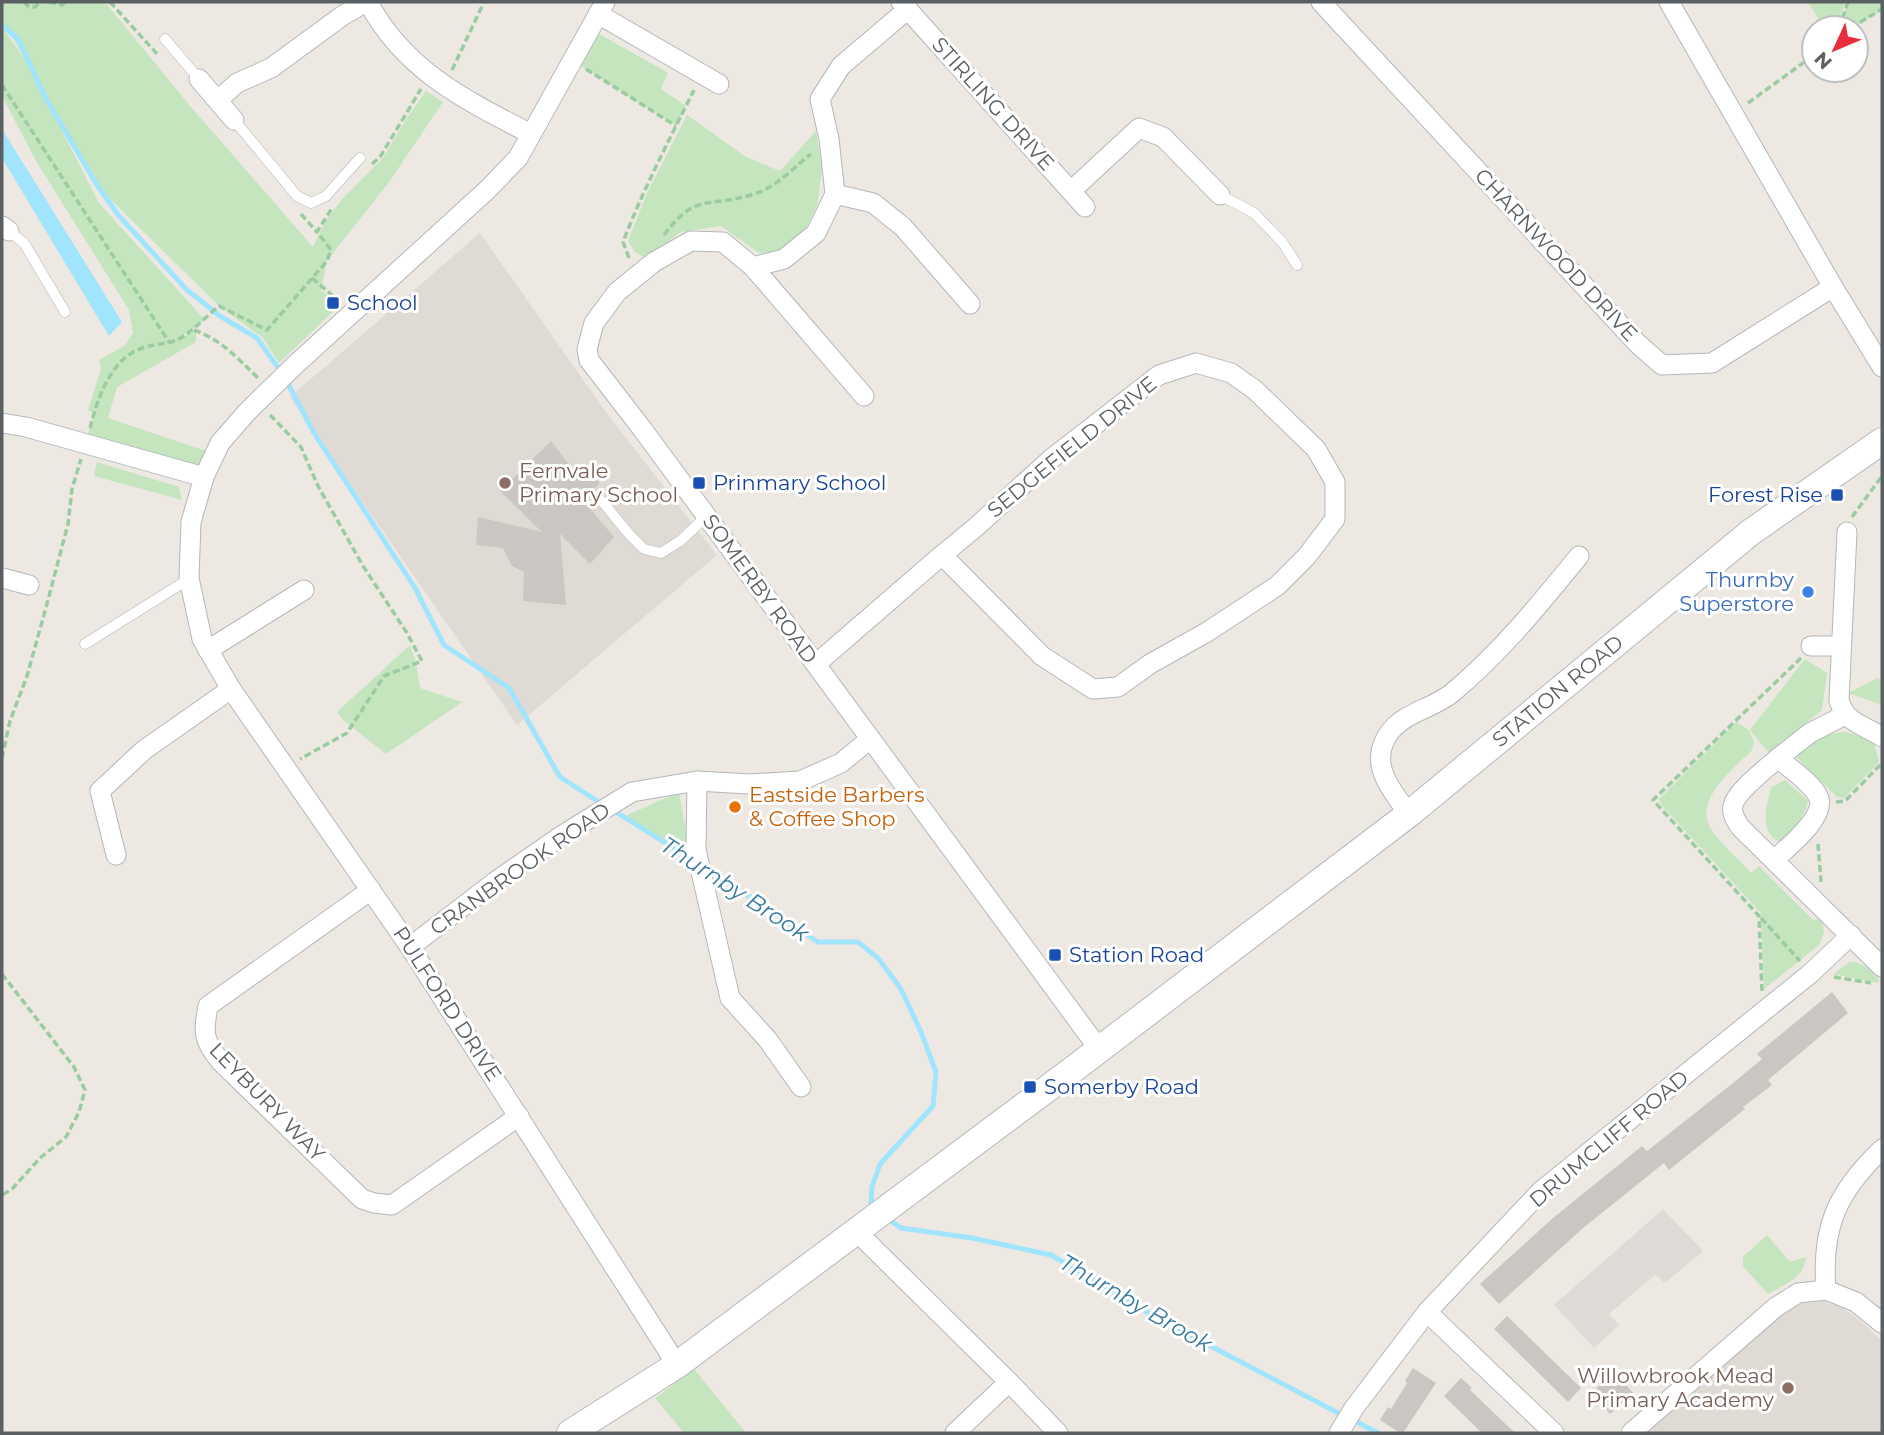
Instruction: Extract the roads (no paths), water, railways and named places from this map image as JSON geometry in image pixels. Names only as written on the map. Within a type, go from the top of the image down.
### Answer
[{"type":"street","points":[[218,100],[237,83],[271,68],[342,16],[367,2],[379,22],[415,65],[468,102],[531,134]]},
{"type":"street","name":"CHARNWOOD DRIVE","points":[[1321,2],[1638,344],[1662,365],[1712,363],[1833,287]]},
{"type":"street","points":[[1669,2],[1882,367]]},
{"type":"street","points":[[753,267],[784,259],[816,233],[835,194],[830,139],[820,99],[841,66],[905,5]]},
{"type":"street","name":"STIRLING DRIVE","points":[[905,5],[1085,207]]},
{"type":"street","points":[[602,8],[710,79]]},
{"type":"street","name":"PULFORD DRIVE","points":[[602,8],[518,158],[488,190],[263,396],[220,443],[204,477],[191,522],[189,578],[202,639],[231,689],[410,947],[677,1364]]},
{"type":"street","points":[[199,79],[234,120]]},
{"type":"street","points":[[1071,191],[1139,128],[1163,137],[1220,195]]},
{"type":"street","points":[[835,194],[873,203],[904,227],[970,304]]},
{"type":"street","name":"SOMERBY ROAD","points":[[864,396],[753,267],[723,242],[691,241],[641,272],[617,292],[594,323],[587,349],[589,360],[1098,1049]]},
{"type":"street","name":"SEDGEFIELD DRIVE","points":[[816,664],[1051,459],[1159,375],[1196,363],[1231,373],[1255,390],[1316,449],[1335,482],[1335,519],[1307,556],[1278,586],[1207,632],[1150,664],[1118,687],[1093,689],[1042,656],[942,555]]},
{"type":"street","points":[[2,423],[26,427],[204,477]]},
{"type":"street","name":"STATION ROAD","points":[[570,1433],[677,1364],[857,1232],[1409,814],[1751,532],[1882,441]]},
{"type":"street","points":[[1847,532],[1839,700],[1845,715],[1851,721],[1882,737]]},
{"type":"street","points":[[1409,814],[1388,785],[1382,771],[1384,741],[1404,719],[1449,696],[1488,661],[1516,634],[1579,556]]},
{"type":"street","points":[[2,578],[29,585]]},
{"type":"street","points":[[208,650],[304,590]]},
{"type":"street","points":[[1811,646],[1841,646]]},
{"type":"street","points":[[116,855],[100,791],[144,750],[231,689]]},
{"type":"street","points":[[1845,715],[1810,733],[1778,758],[1737,797],[1732,810],[1740,827],[1882,967]]},
{"type":"street","name":"CRANBROOK ROAD","points":[[410,947],[517,866],[632,792],[698,781],[749,784],[800,780],[841,763],[870,739]]},
{"type":"street","points":[[1774,860],[1808,826],[1819,812],[1820,803],[1814,791],[1778,758]]},
{"type":"street","points":[[698,781],[696,850],[730,998],[768,1040],[801,1087]]},
{"type":"street","name":"LEYBURY WAY","points":[[371,890],[208,1006],[204,1030],[207,1045],[221,1062],[362,1199],[373,1203],[392,1205],[519,1116]]},
{"type":"street","name":"DRUMCLIFF ROAD","points":[[1339,1433],[1354,1408],[1427,1312],[1541,1191],[1811,973],[1852,935]]},
{"type":"street","points":[[1826,1290],[1824,1263],[1834,1213],[1847,1189],[1882,1149]]},
{"type":"street","points":[[857,1232],[1058,1433]]},
{"type":"street","points":[[1631,1433],[1776,1307],[1798,1293],[1826,1290],[1856,1301],[1882,1323]]},
{"type":"street","points":[[1427,1312],[1553,1433]]},
{"type":"street","points":[[955,1433],[1009,1382]]},
{"type":"lane","points":[[165,40],[199,79]]},
{"type":"lane","points":[[234,120],[298,196],[310,203],[326,196],[360,158]]},
{"type":"lane","points":[[1220,195],[1254,213],[1283,243],[1297,265]]},
{"type":"lane","points":[[5,228],[24,243],[65,313]]},
{"type":"lane","points":[[602,501],[644,549],[661,553],[680,541],[706,516]]},
{"type":"lane","points":[[85,644],[189,578]]},
{"type":"water","points":[[2,129],[122,322],[109,336],[2,158]]},
{"type":"waterway","points":[[2,25],[18,39],[45,97],[97,185],[119,216],[187,290],[220,316],[257,338],[281,372]]},
{"type":"waterway","points":[[286,380],[314,433],[415,588],[444,645],[509,688],[560,777],[602,804]]},
{"type":"waterway","name":"Thurnby Brook","points":[[611,809],[691,859]]},
{"type":"waterway","name":"Thurnby Brook","points":[[706,868],[818,942],[858,942],[878,958],[901,989],[936,1072],[933,1106],[880,1164],[872,1187],[871,1205],[874,1207]]},
{"type":"waterway","name":"Thurnby Brook","points":[[887,1218],[901,1228],[972,1238],[1051,1255],[1157,1318],[1344,1416]]},
{"type":"waterway","name":"Thurnby Brook","points":[[1353,1420],[1378,1433]]},
{"type":"place","name":"School","points":[[333,303]]},
{"type":"place","name":"Fernvale Primary School","points":[[505,483]]},
{"type":"place","name":"Prinmary School","points":[[699,483]]},
{"type":"place","name":"Forest Rise","points":[[1837,495]]},
{"type":"place","name":"Thurnby Superstore","points":[[1808,592]]},
{"type":"place","name":"Eastside Barbers & Coffee Shop","points":[[735,807]]},
{"type":"place","name":"Station Road","points":[[1055,955]]},
{"type":"place","name":"Somerby Road","points":[[1030,1087]]},
{"type":"place","name":"Willowbrook Mead Primary Academy","points":[[1788,1388]]}]
